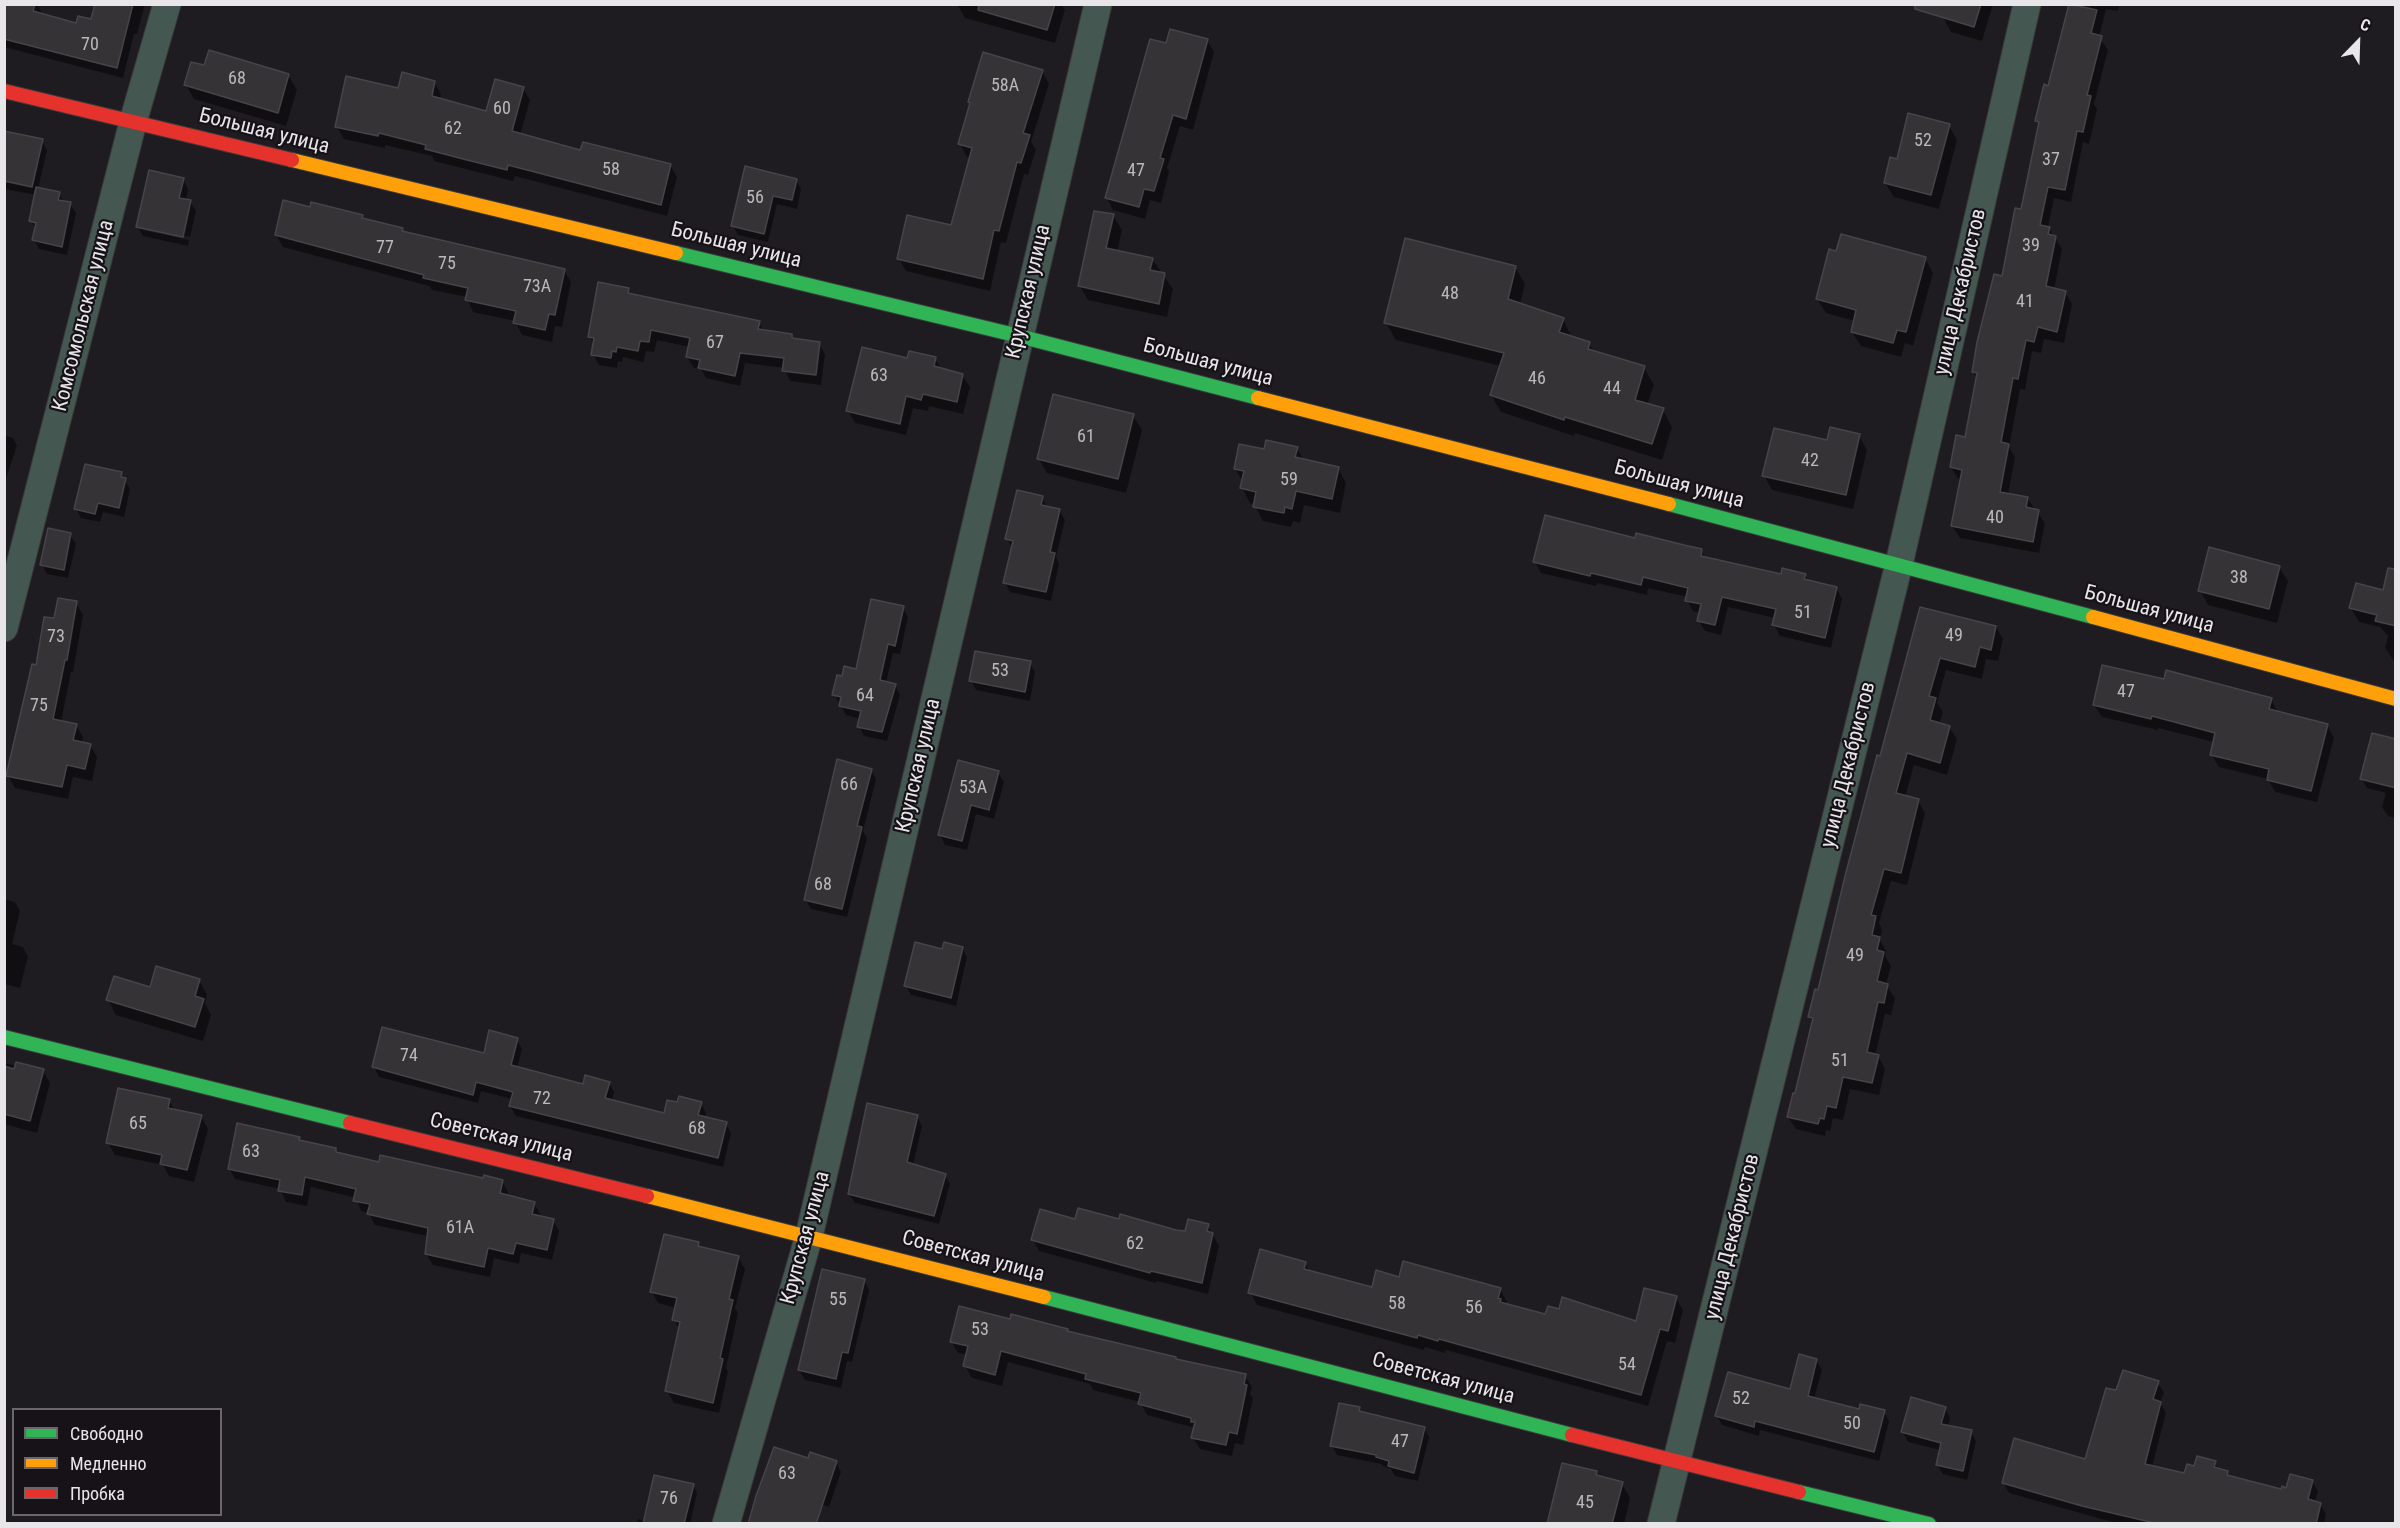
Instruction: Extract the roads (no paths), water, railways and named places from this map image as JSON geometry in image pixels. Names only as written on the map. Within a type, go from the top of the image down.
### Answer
[{"type":"street","name":"Комсомольская улица","points":[[4,628],[133,122],[167,4]]},
{"type":"street","name":"Крупская улица","points":[[726,1524],[809,1236],[1098,4]]},
{"type":"street","name":"улица Декабристов","points":[[1661,1524],[1899,564],[2027,4]]},
{"type":"street","name":"Большая улица","points":[[4,91],[1019,336],[1899,564],[2396,699]]},
{"type":"street","name":"Советская улица","points":[[4,1037],[809,1236],[1677,1462],[1929,1524]]}]
